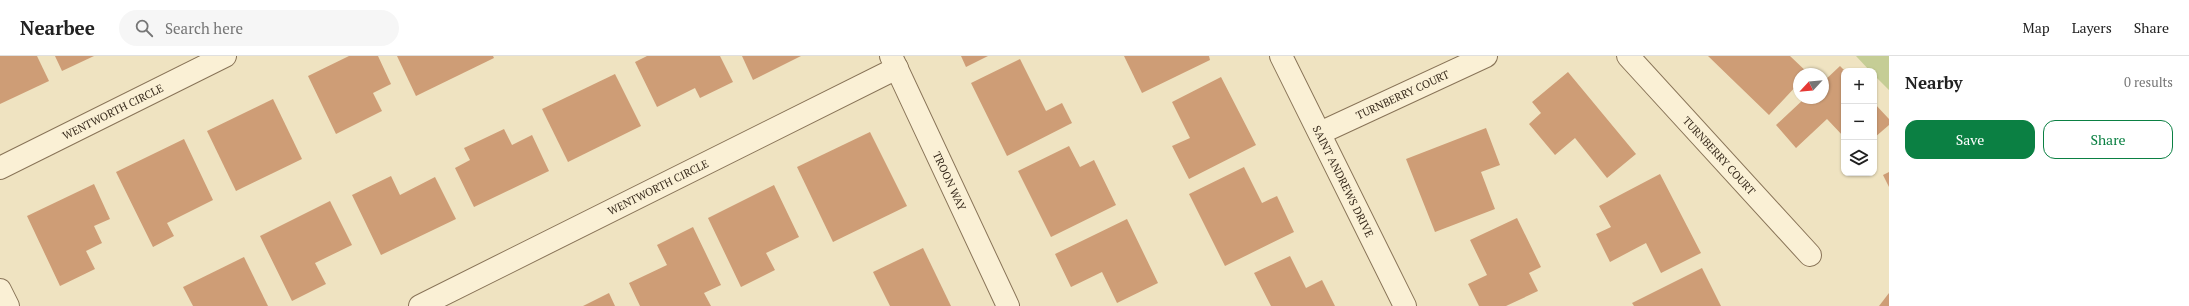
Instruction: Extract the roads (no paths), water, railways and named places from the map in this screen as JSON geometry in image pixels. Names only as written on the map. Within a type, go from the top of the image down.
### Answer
[{"type":"street","name":"WENTWORTH CIRCLE","points":[[0,168],[225,56]]},
{"type":"street","name":"SAINT ANDREWS DRIVE","points":[[1281,56],[1405,306]]},
{"type":"street","name":"TURNBERRY COURT","points":[[1320,133],[1486,56]]},
{"type":"street","name":"TURNBERRY COURT","points":[[1628,56],[1810,255]]},
{"type":"street","name":"WENTWORTH CIRCLE","points":[[420,306],[894,62]]},
{"type":"street","name":"TROON WAY","points":[[894,62],[1008,306]]},
{"type":"street","points":[[0,290],[8,306]]}]
